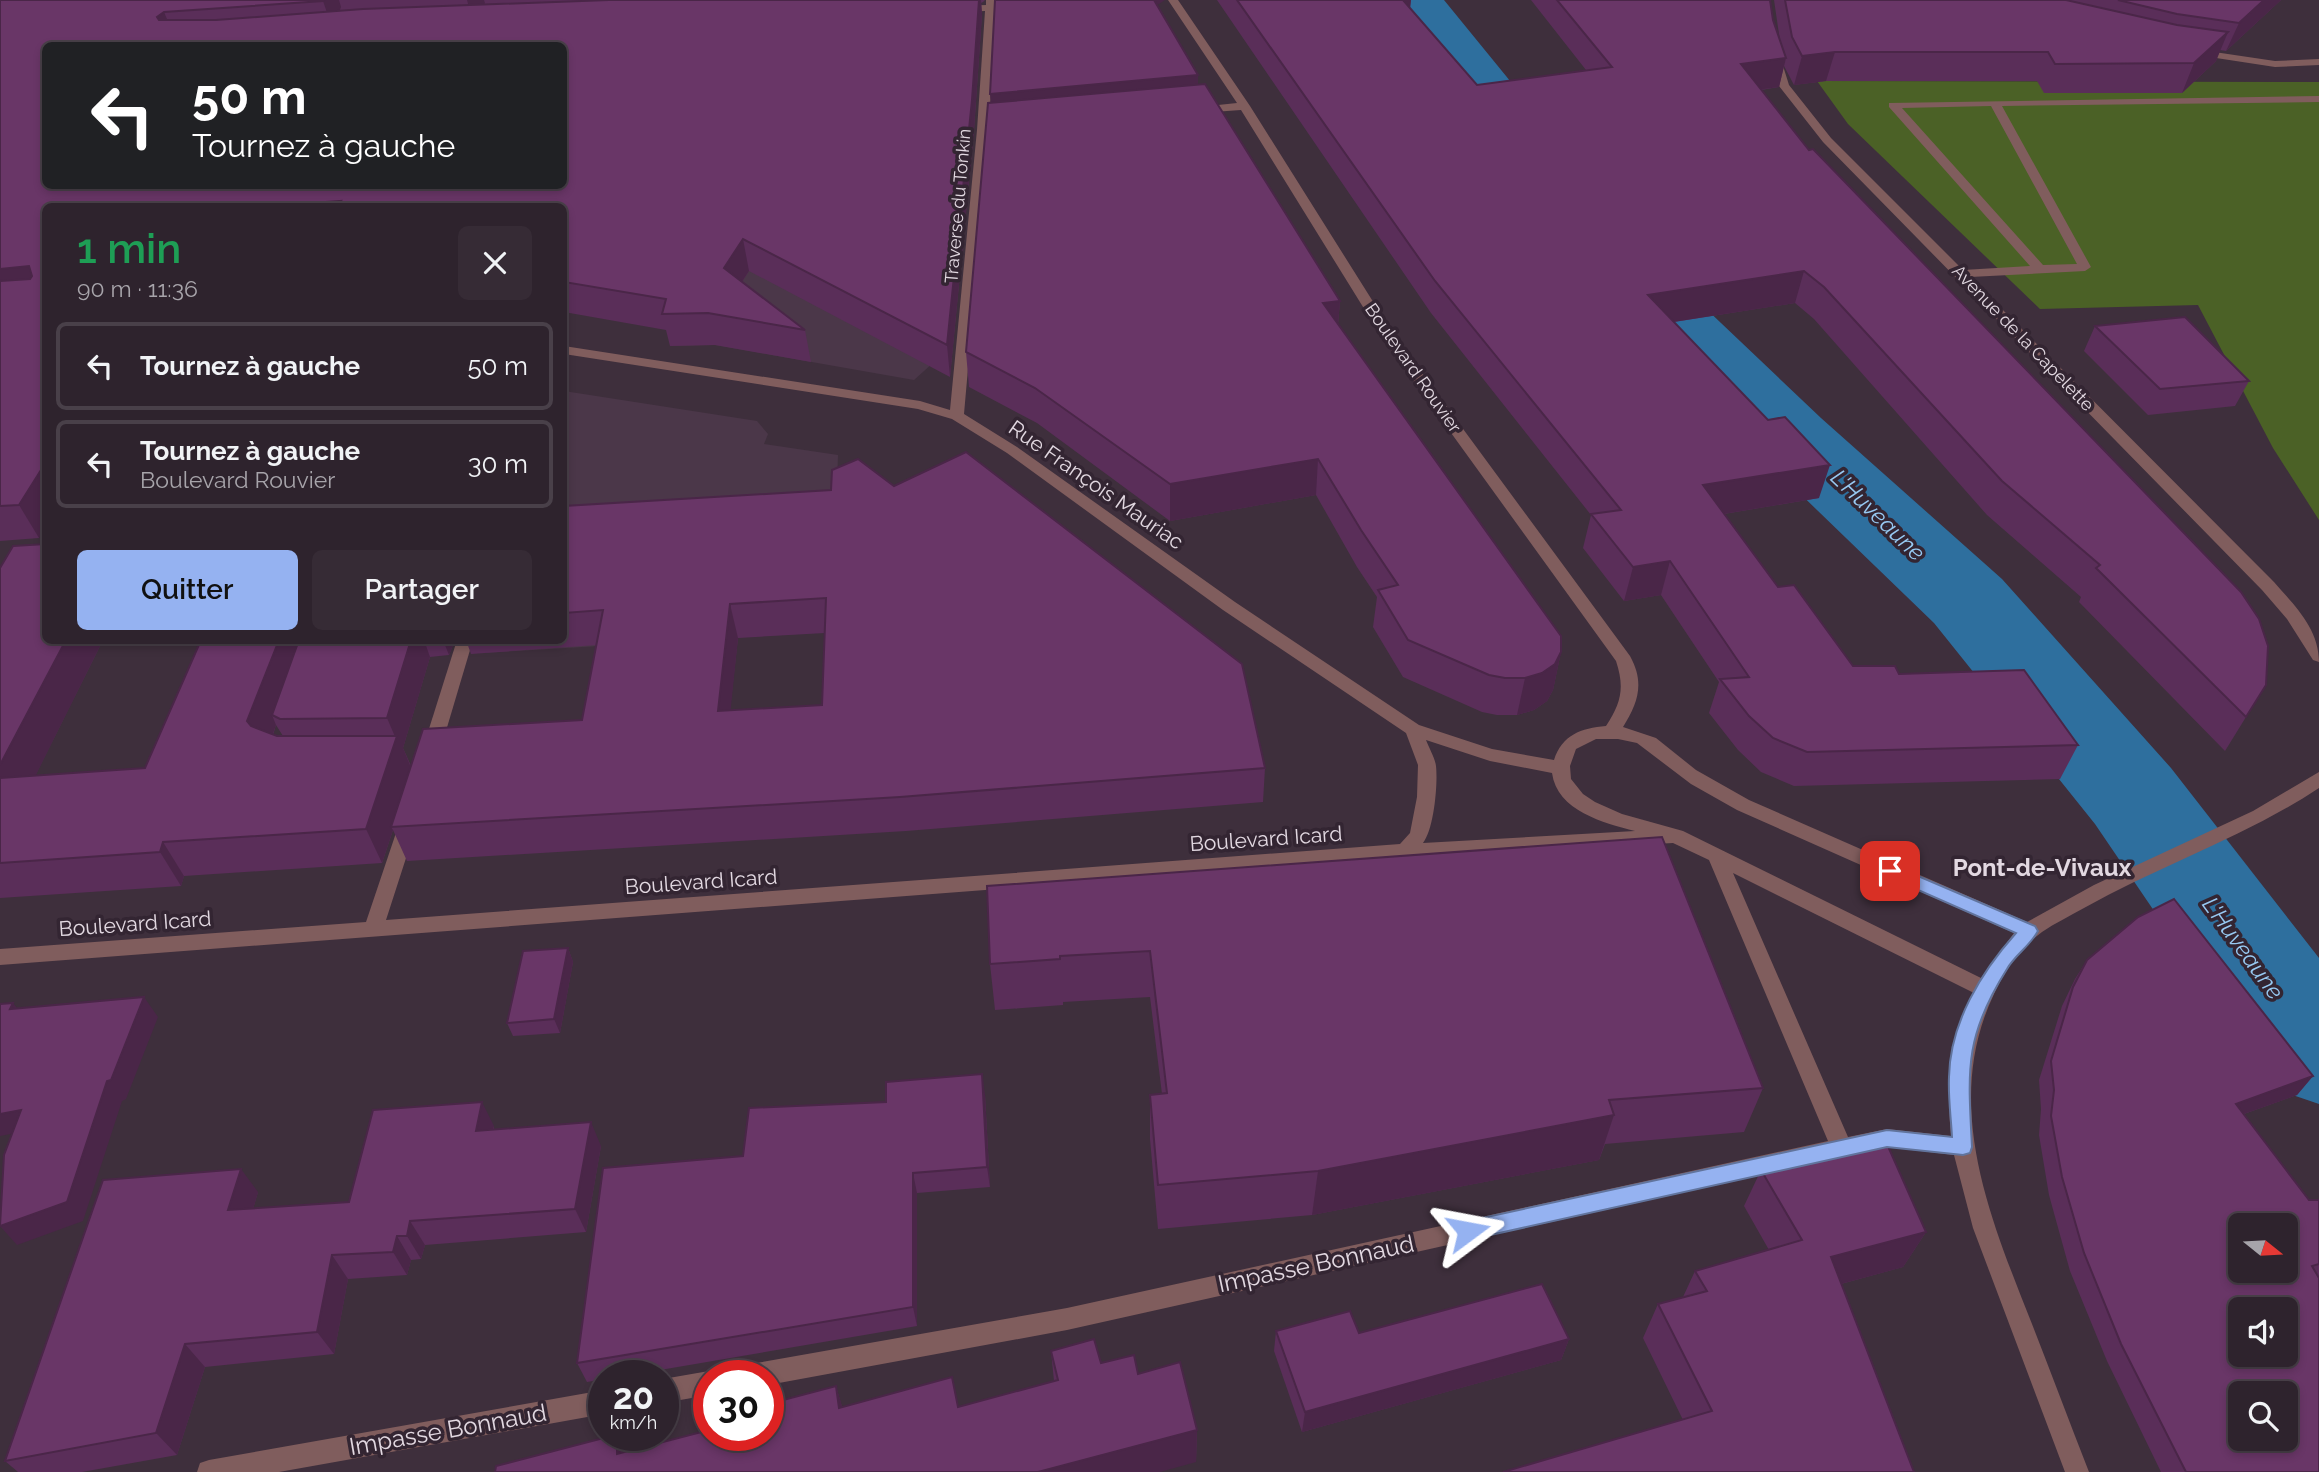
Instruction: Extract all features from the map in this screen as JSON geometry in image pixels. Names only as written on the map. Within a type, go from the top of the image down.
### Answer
[{"type":"street","name":"Boulevard Rouvier","points":[[1173,0],[1244,106],[1388,336],[1625,660],[1634,684],[1626,709],[1611,733]]},
{"type":"street","points":[[942,10],[991,4]]},
{"type":"street","name":"Traverse du Tonkin","points":[[957,416],[983,130],[991,4]]},
{"type":"street","name":"Avenue de la Capelette","points":[[1773,41],[1784,86],[1827,140],[2268,586],[2293,615],[2319,656]]},
{"type":"street","points":[[2179,50],[2275,64],[2319,62]]},
{"type":"street","points":[[2040,269],[1894,105],[2319,99]]},
{"type":"street","points":[[1961,274],[2085,267],[1995,103]]},
{"type":"street","points":[[1189,111],[1244,106]]},
{"type":"street","points":[[983,130],[997,129]]},
{"type":"street","name":"Rue François Mauriac","points":[[567,350],[920,405],[957,416],[1012,450],[1229,606],[1413,729],[1490,755],[1560,768]]},
{"type":"street","points":[[422,764],[463,644]]},
{"type":"street","points":[[1405,851],[1419,835],[1426,797],[1427,765],[1413,729]]},
{"type":"street","points":[[1985,989],[1676,836],[1615,820],[1590,807],[1566,787],[1560,768],[1568,746],[1582,736],[1611,733],[1637,737],[1661,750],[1683,770],[1743,805],[2029,931]]},
{"type":"street","points":[[2077,1472],[1989,1243],[1963,1147],[1958,1076],[1965,1031],[1985,989],[2003,960],[2029,931],[2098,890],[2290,800],[2319,779]]},
{"type":"street","points":[[373,930],[413,808]]},
{"type":"street","name":"Boulevard Icard","points":[[0,957],[1405,851],[1676,836]]},
{"type":"street","points":[[1717,858],[1842,1148]]},
{"type":"street","name":"Impasse Bonnaud","points":[[784,1370],[1067,1319],[1887,1138],[1963,1147]]},
{"type":"street","name":"Impasse Bonnaud","points":[[209,1472],[588,1405]]},
{"type":"shaded area","points":[[698,237],[944,353],[914,380],[715,345],[670,346]]},
{"type":"shaded area","points":[[567,391],[757,421],[768,434],[764,444],[838,455],[832,632],[483,653],[485,644],[567,644]]},
{"type":"green space","points":[[1817,81],[2319,82],[2319,520],[2273,448],[2198,305],[2040,309],[1848,124]]},
{"type":"building","points":[[0,0],[324,0],[164,12],[157,17],[159,20],[216,20],[363,9],[609,0],[979,0],[972,100],[947,345],[743,239],[724,268],[805,330],[708,313],[662,314],[666,299],[567,282],[567,203],[42,203],[42,468],[19,505],[0,506],[0,281],[30,279],[32,276],[29,266],[0,269]]},
{"type":"building","points":[[995,0],[1154,0],[1198,75],[990,94]]},
{"type":"building","points":[[1237,0],[1403,0],[1477,85],[1612,67],[1557,0],[1770,0],[1773,20],[1786,58],[1741,64],[1809,150],[1813,149],[2241,592],[2259,619],[2268,646],[2266,685],[2246,717],[2096,568],[2100,565],[2002,481],[1824,287],[1804,271],[1648,295],[1768,420],[1785,417],[1830,465],[1703,485],[1778,587],[1794,585],[1853,666],[1895,666],[1899,674],[2024,670],[2078,745],[1807,752],[1773,738],[1749,716],[1720,679],[1749,677],[1670,561],[1633,567],[1591,514],[1621,510],[1435,281]]},
{"type":"building","points":[[1785,0],[2066,0],[2177,25],[2228,32],[2194,63],[2055,64],[2048,52],[1835,52],[1802,56],[1792,37]]},
{"type":"building","points":[[2118,0],[2264,0],[2239,23],[2177,14]]},
{"type":"building","points":[[1205,84],[1340,301],[1323,303],[1561,636],[1561,652],[1555,664],[1542,673],[1525,678],[1489,675],[1408,640],[1378,590],[1398,585],[1318,459],[1170,484],[1035,388],[966,352],[988,103]]},
{"type":"building","points":[[2185,317],[2249,381],[2160,389],[2095,326]]},
{"type":"building","points":[[966,452],[1242,664],[1265,768],[900,797],[391,827],[423,729],[582,720],[603,610],[567,613],[567,506],[831,490],[832,470],[858,459],[894,486]],"holes":[[[826,598],[822,705],[718,711],[730,604]]]},
{"type":"building","points":[[42,544],[42,644],[64,644],[0,765],[0,568],[13,546]]},
{"type":"building","points":[[199,644],[277,644],[247,721],[251,726],[277,736],[397,736],[366,829],[163,842],[160,852],[0,863],[0,778],[145,768]]},
{"type":"building","points":[[298,644],[410,644],[387,718],[280,719],[272,715]]},
{"type":"building","points":[[1662,837],[1763,1088],[1609,1100],[1614,1115],[1318,1171],[1158,1185],[1150,1095],[1167,1093],[1150,951],[1060,956],[1060,959],[990,964],[987,886]]},
{"type":"building","points":[[2174,899],[2313,1076],[2236,1104],[2309,1200],[2319,1200],[2319,1264],[2312,1266],[2319,1278],[2319,1472],[2186,1472],[2121,1344],[2084,1253],[2062,1177],[2051,1116],[2054,1090],[2051,1061],[2073,987],[2087,960],[2138,917]]},
{"type":"building","points":[[568,948],[554,1019],[507,1023],[523,951]]},
{"type":"building","points":[[144,997],[111,1080],[107,1081],[67,1202],[0,1226],[4,1155],[21,1110],[0,1114],[0,1004],[13,1003],[10,1009]]},
{"type":"building","points":[[982,1074],[987,1167],[913,1173],[913,1307],[577,1363],[603,1168],[743,1156],[749,1108],[886,1102],[886,1082]]},
{"type":"building","points":[[482,1102],[476,1131],[591,1122],[575,1209],[410,1221],[407,1236],[397,1236],[393,1252],[332,1255],[317,1332],[185,1344],[156,1433],[5,1461],[103,1180],[241,1169],[228,1210],[349,1202],[373,1110]]},
{"type":"building","points":[[1887,1144],[1926,1232],[1831,1257],[1914,1472],[1503,1472],[1712,1411],[1658,1304],[1707,1291],[1695,1271],[1802,1240],[1761,1170]]},
{"type":"building","points":[[1542,1284],[1569,1339],[1305,1412],[1276,1331],[1350,1311],[1359,1333]]},
{"type":"building","points":[[1094,1339],[1101,1363],[1134,1355],[1138,1374],[1180,1362],[1197,1430],[1038,1472],[495,1472],[496,1466],[588,1442],[588,1451],[617,1451],[617,1454],[628,1451],[679,1451],[679,1438],[693,1434],[693,1451],[784,1451],[784,1400],[836,1386],[839,1408],[952,1377],[958,1407],[1058,1380],[1051,1351]]},
{"type":"waterway","name":"L'Huveaune","points":[[1412,0],[1635,283],[1790,436],[1968,601],[2133,796],[2319,1052]]},
{"type":"district","name":"Pont-de-Vivaux","points":[[2042,868]]},
{"type":"route","points":[[1468,1231],[1887,1138],[1963,1147],[1958,1076],[1965,1031],[1985,989],[2003,960],[2029,931],[1890,871]]}]
